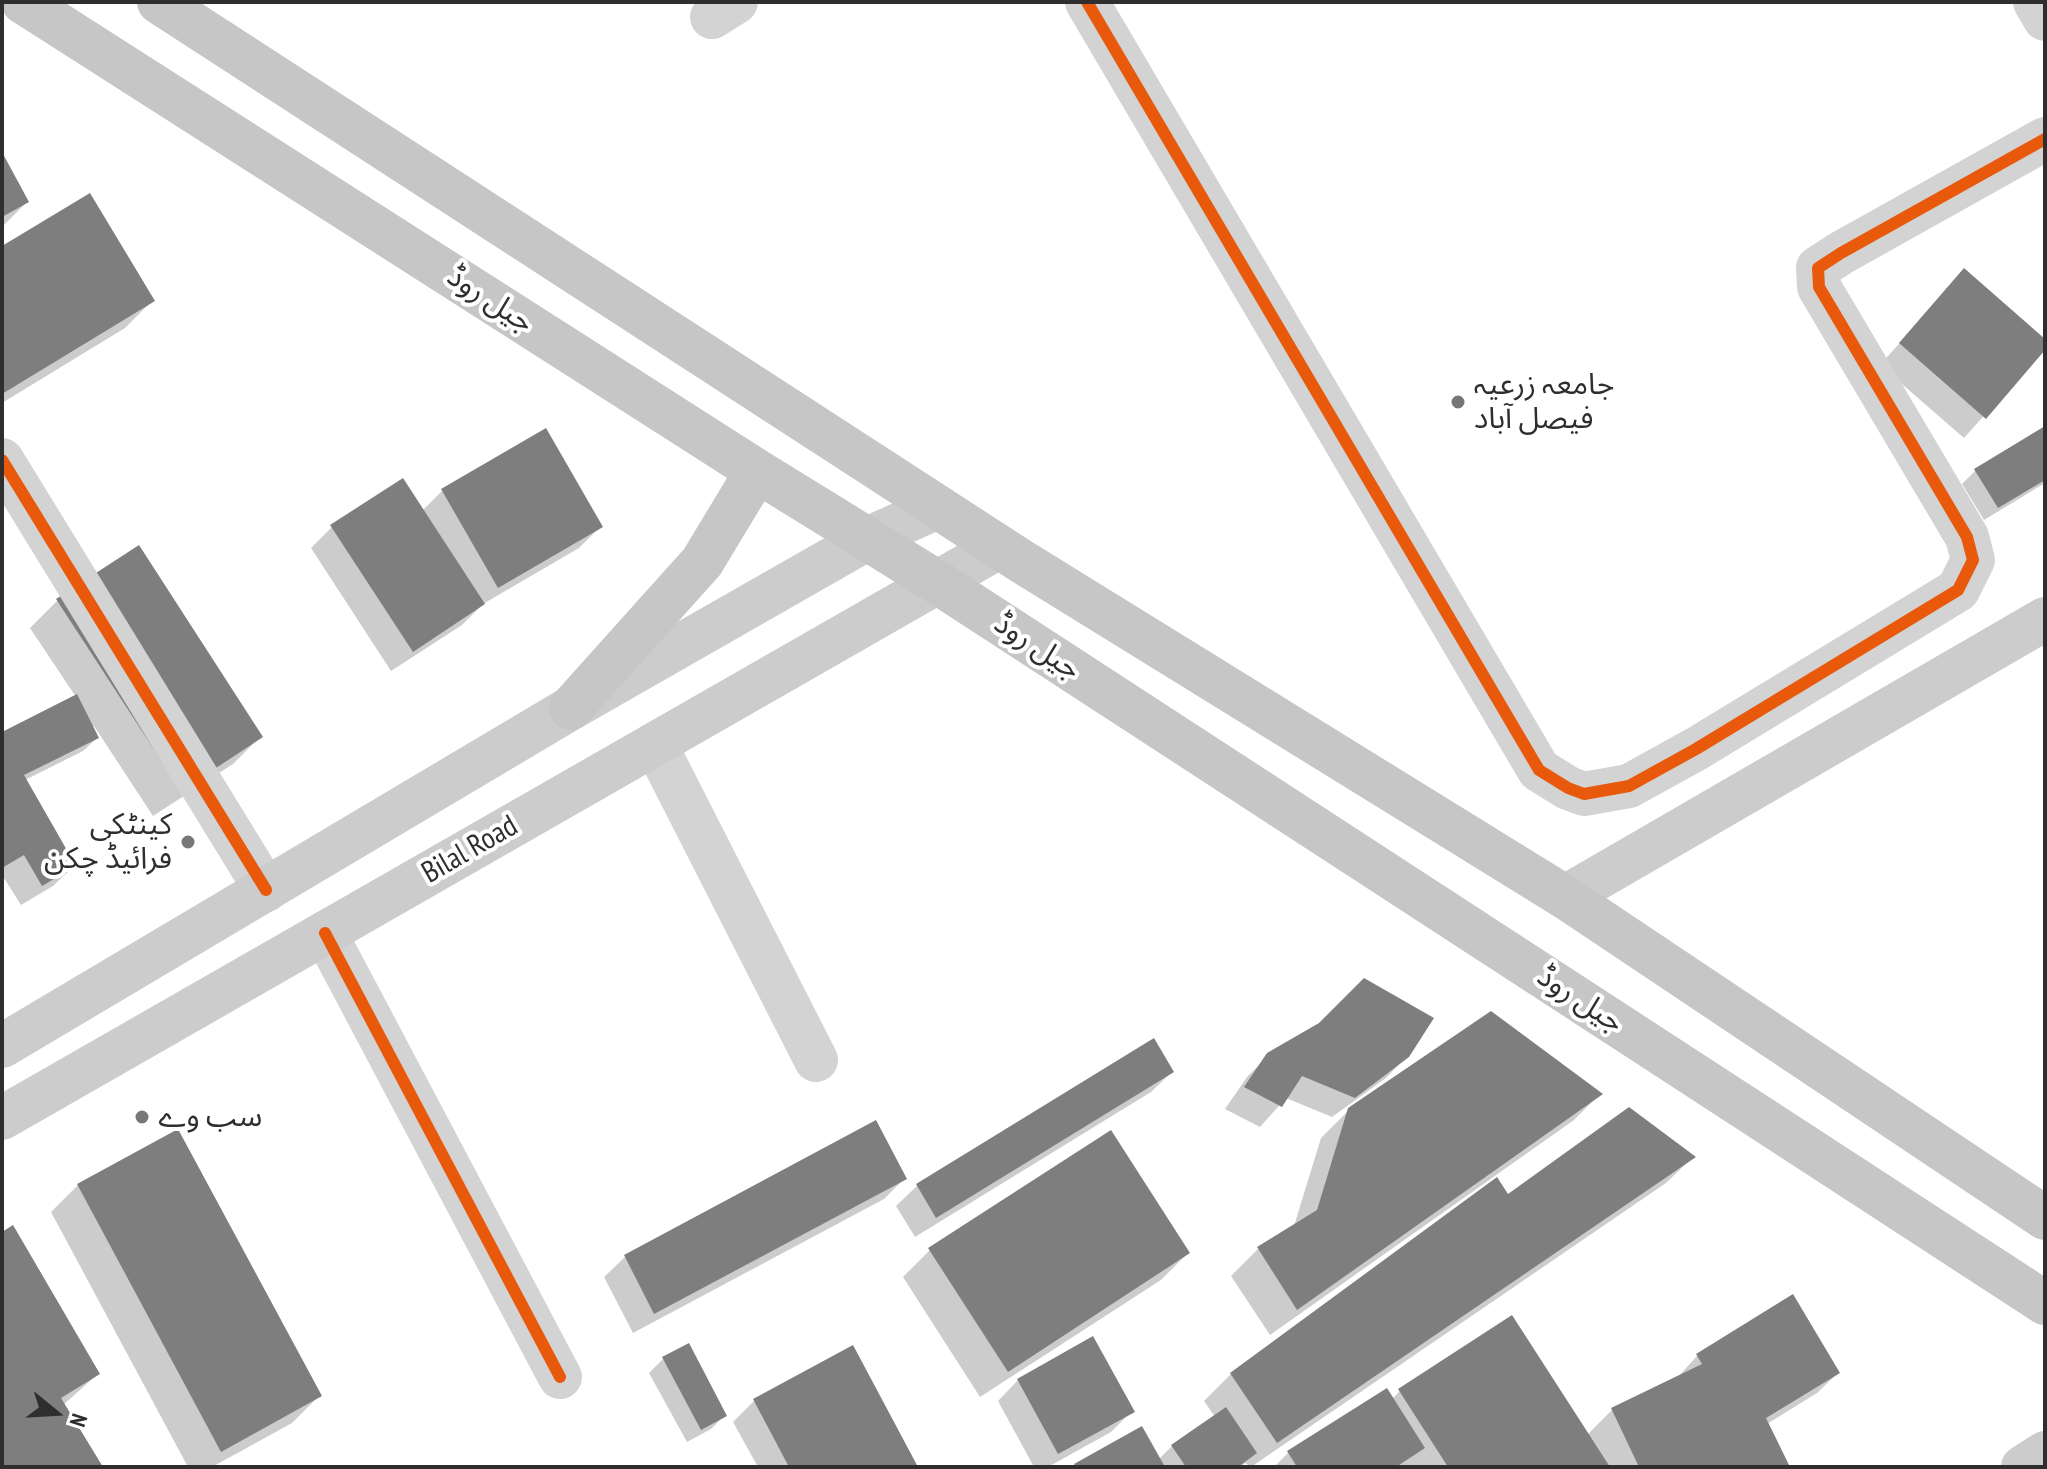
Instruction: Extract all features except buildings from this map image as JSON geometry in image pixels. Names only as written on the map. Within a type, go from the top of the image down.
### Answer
[{"type":"main road","name":"جیل روڈ","points":[[23,2],[757,471],[937,582],[2045,1303]]},
{"type":"main road","points":[[159,2],[999,547],[1565,897],[2045,1218]]},
{"type":"main road","points":[[571,708],[702,562],[757,471]]},
{"type":"main road","points":[[2,1046],[571,708],[867,539],[938,507]]},
{"type":"main road","name":"Bilal Road","points":[[2,1118],[999,547]]},
{"type":"main road","points":[[1565,897],[2045,619]]},
{"type":"main road","points":[[2023,1467],[2045,1453]]},
{"type":"street","points":[[1087,2],[1539,770],[1584,794],[1629,786],[1696,749],[1958,590],[1973,560],[1967,537],[1819,287],[1818,268],[2045,139]]},
{"type":"street","points":[[2035,2],[2045,19]]},
{"type":"street","points":[[2,460],[266,890]]},
{"type":"street","points":[[655,744],[816,1060]]},
{"type":"street","points":[[325,933],[560,1377]]},
{"type":"cycle path","points":[[1087,2],[1539,770],[1584,794],[1629,786],[1696,749],[1958,590],[1973,560],[1967,537],[1819,287],[1818,268],[2045,139]]},
{"type":"cycle path","points":[[2,460],[266,890]]},
{"type":"cycle path","points":[[325,933],[560,1377]]},
{"type":"place","name":"جامعہ زرعیہ فیصل آباد","points":[[1458,402]]},
{"type":"place","name":"کینٹکی فرائیڈ چکن","points":[[188,842]]},
{"type":"place","name":"سب وے","points":[[142,1117]]}]
